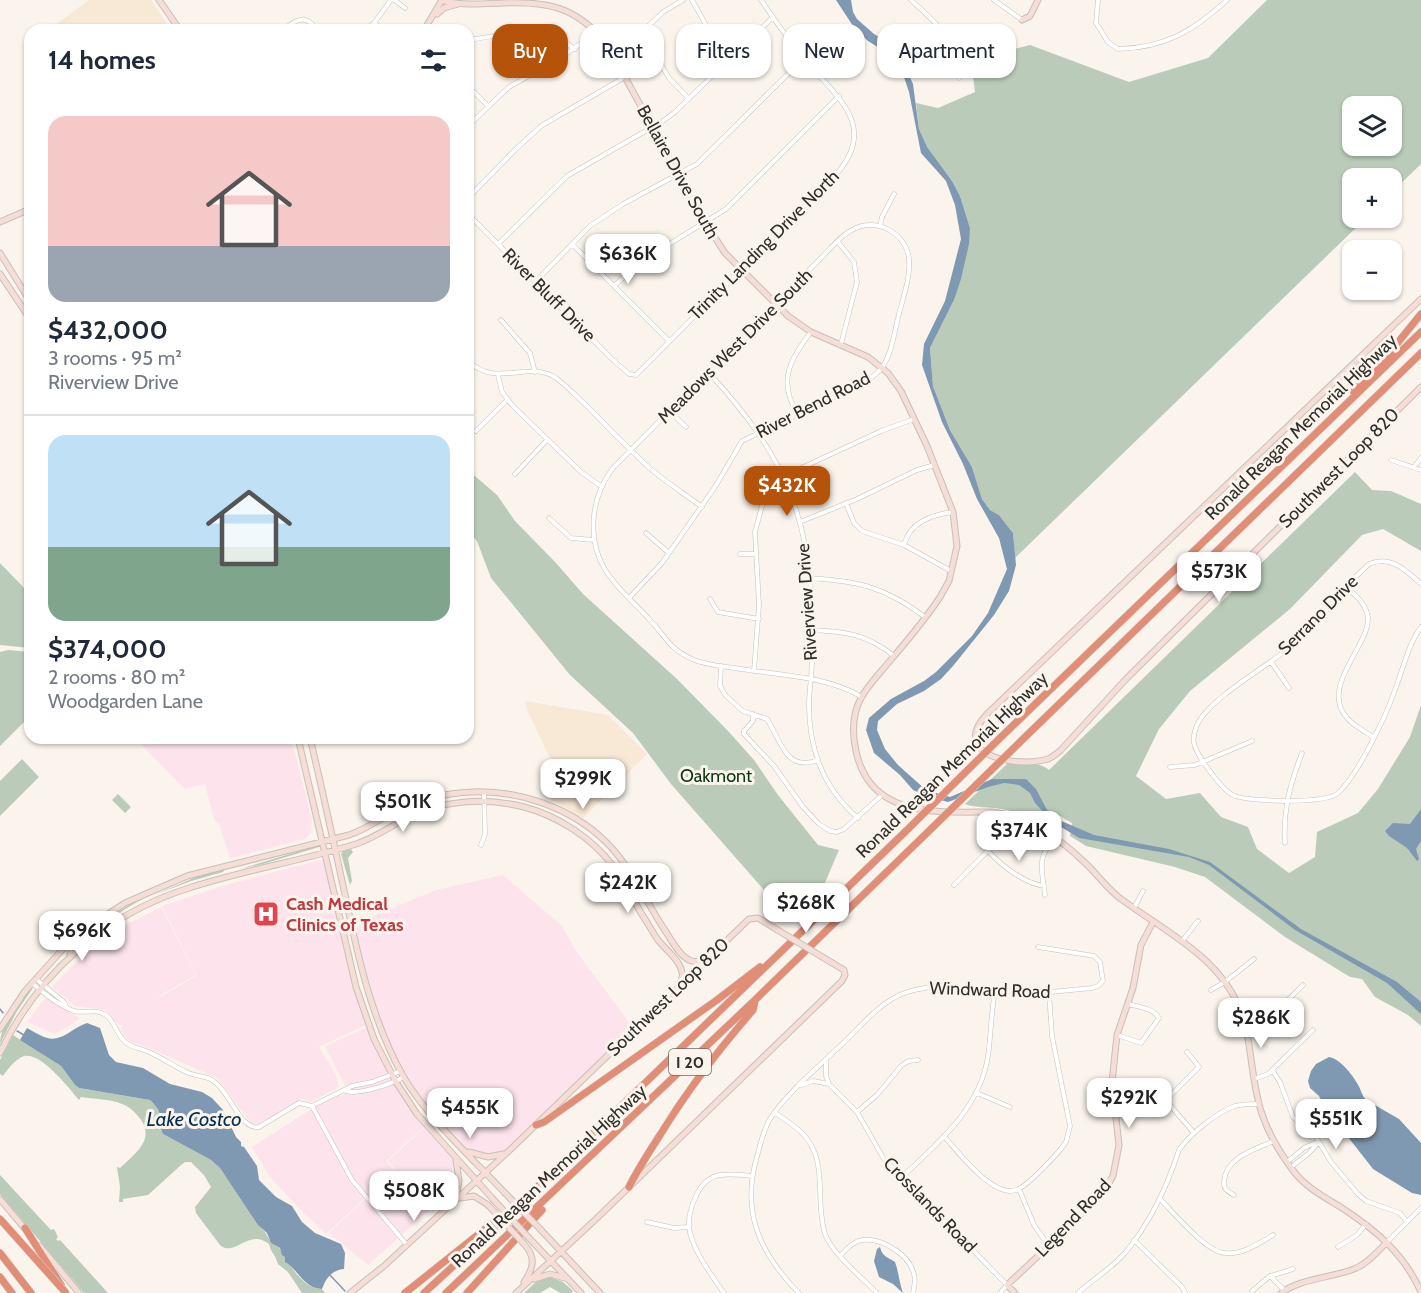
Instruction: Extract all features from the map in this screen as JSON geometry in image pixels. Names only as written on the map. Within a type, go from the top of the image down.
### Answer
[{"type":"highway","points":[[1306,442],[1309,434],[1387,356],[1421,314]]},
{"type":"highway","name":"Ronald Reagan Memorial Highway","points":[[424,1293],[734,998],[1421,332]]},
{"type":"highway","name":"Ronald Reagan Memorial Highway","points":[[446,1293],[755,1000],[1421,354]]},
{"type":"highway","points":[[536,1125],[544,1122],[711,1004],[783,949]]},
{"type":"highway","points":[[629,1187],[672,1115],[706,1067],[753,1010],[755,1000]]},
{"type":"highway","points":[[467,1293],[542,1209],[623,1132],[625,1124]]},
{"type":"highway","points":[[405,1293],[495,1219],[519,1204]]},
{"type":"highway","points":[[0,1220],[66,1293]]},
{"type":"highway","points":[[25,1228],[66,1293]]},
{"type":"highway","points":[[0,1253],[31,1293]]},
{"type":"highway","points":[[0,1277],[12,1293]]},
{"type":"street","points":[[159,0],[176,24]]},
{"type":"street","points":[[374,23],[392,0],[405,9]]},
{"type":"street","points":[[428,24],[442,0]]},
{"type":"street","name":"Bellaire Drive South","points":[[442,0],[462,4],[544,3],[573,13],[587,24]]},
{"type":"street","points":[[683,0],[663,12],[642,32],[669,78],[689,99]]},
{"type":"street","points":[[692,0],[705,24]]},
{"type":"street","name":"Trinity Landing Drive North","points":[[761,0],[783,31]]},
{"type":"street","points":[[911,0],[935,24]]},
{"type":"street","points":[[994,0],[1022,20],[1030,16],[1038,0]]},
{"type":"street","points":[[1098,0],[1096,22],[1106,39],[1118,49],[1154,45],[1192,29],[1227,0]]},
{"type":"street","points":[[433,17],[444,8],[462,4]]},
{"type":"street","points":[[765,24],[772,17]]},
{"type":"street","points":[[291,24],[295,21],[306,20],[312,24]]},
{"type":"street","points":[[474,39],[532,32],[556,36],[575,49]]},
{"type":"street","points":[[474,120],[509,87],[580,45]]},
{"type":"street","points":[[474,192],[541,126],[623,78]]},
{"type":"street","name":"Bellaire Drive South","points":[[626,78],[714,240],[741,270],[798,324],[868,357],[897,384],[915,418],[953,512],[957,546],[952,571],[940,597],[868,686],[854,721],[857,758],[868,779],[882,795],[901,805],[917,810],[1004,813],[1040,827],[1054,838]]},
{"type":"street","points":[[498,244],[567,176],[675,112],[710,78]]},
{"type":"street","points":[[535,282],[590,226],[692,167],[784,78]]},
{"type":"street","name":"Trinity Landing Drive North","points":[[631,375],[636,375],[847,161],[854,139],[853,124],[847,107],[822,78]]},
{"type":"street","points":[[474,92],[488,106]]},
{"type":"street","points":[[614,286],[642,261],[726,209],[839,96]]},
{"type":"street","points":[[880,226],[894,194]]},
{"type":"street","points":[[0,222],[24,212]]},
{"type":"street","name":"River Bluff Drive","points":[[474,220],[631,375]]},
{"type":"street","name":"Meadows West Drive South","points":[[594,540],[593,516],[608,475],[849,231],[858,227],[880,226]]},
{"type":"street","name":"River Bend Road","points":[[629,598],[669,553],[702,507],[746,438],[854,388],[882,368],[890,352],[909,266],[908,252],[900,239],[880,226]]},
{"type":"street","points":[[838,242],[854,262],[856,282],[841,344]]},
{"type":"street","points":[[572,244],[669,341]]},
{"type":"street","points":[[0,253],[24,291]]},
{"type":"street","points":[[0,274],[24,311]]},
{"type":"street","name":"Southwest Loop 820","points":[[1421,299],[987,714],[979,723],[975,733],[979,748],[988,756],[1010,760],[1037,761],[1050,758],[1060,751],[1126,679],[1421,387]]},
{"type":"street","points":[[20,305],[24,303]]},
{"type":"street","points":[[501,320],[530,353],[535,372]]},
{"type":"street","points":[[798,414],[788,394],[787,376],[795,354],[811,332]]},
{"type":"street","points":[[474,365],[498,375],[535,372],[551,376],[561,382],[661,478],[702,507]]},
{"type":"street","name":"Riverview Drive","points":[[709,373],[746,415],[777,462],[800,522],[809,578],[810,725],[818,760],[828,784],[846,808],[858,818]]},
{"type":"street","points":[[498,375],[502,392],[507,400],[580,472],[602,487]]},
{"type":"street","points":[[476,431],[507,400]]},
{"type":"street","points":[[670,412],[686,427]]},
{"type":"street","points":[[754,671],[759,619],[755,532],[766,491],[771,484],[784,476],[881,431],[915,418]]},
{"type":"street","points":[[515,474],[547,440]]},
{"type":"street","points":[[1414,467],[1421,458]]},
{"type":"street","points":[[1391,460],[1421,470]]},
{"type":"street","points":[[800,522],[917,470],[935,465]]},
{"type":"street","points":[[846,503],[854,523],[862,531],[904,545],[952,571]]},
{"type":"street","points":[[904,545],[911,528],[933,516],[953,512]]},
{"type":"street","points":[[549,518],[571,538],[594,540],[604,568],[675,650],[696,661],[848,688],[862,697]]},
{"type":"street","points":[[646,533],[669,553]]},
{"type":"street","points":[[740,554],[756,554]]},
{"type":"street","name":"Serrano Drive","points":[[1373,737],[1352,776],[1334,796],[1325,799],[1286,801],[1234,796],[1224,789],[1204,761],[1194,741],[1196,726],[1221,698],[1300,638],[1369,564],[1382,561],[1400,566],[1421,584]]},
{"type":"street","points":[[809,578],[857,583],[882,590],[908,604],[925,617]]},
{"type":"street","points":[[1347,588],[1358,598],[1369,615],[1363,636],[1343,677],[1339,702],[1349,720],[1373,737],[1394,693],[1412,641],[1421,627]]},
{"type":"street","points":[[710,599],[718,612],[759,619]]},
{"type":"street","points":[[810,630],[845,631],[872,641],[894,656]]},
{"type":"street","points":[[1271,662],[1289,688]]},
{"type":"street","points":[[721,666],[722,691],[734,704],[767,719],[781,747],[795,760],[807,764],[818,760]]},
{"type":"street","points":[[753,714],[753,721],[744,734],[774,766],[803,807],[824,829],[837,832],[844,829],[882,795]]},
{"type":"street","points":[[1170,767],[1195,765],[1252,741]]},
{"type":"street","points":[[299,744],[363,1010],[392,1075],[417,1114],[456,1159],[581,1293]]},
{"type":"street","points":[[311,744],[352,930],[373,1007],[404,1077],[426,1108],[600,1293]]},
{"type":"street","points":[[1285,843],[1286,801],[1289,786],[1302,753]]},
{"type":"street","points":[[304,764],[315,760]]},
{"type":"street","points":[[481,845],[484,834],[484,791]]},
{"type":"street","points":[[0,1029],[11,1009],[62,950],[84,931],[125,903],[146,892],[187,876],[359,832],[408,806],[444,795],[484,791],[530,798],[581,822],[603,839],[619,856],[683,956],[695,962],[706,960]]},
{"type":"street","points":[[66,960],[108,926],[150,902],[181,890],[373,838],[412,815],[451,804],[484,801],[523,807],[555,818],[584,837],[600,851],[623,881],[654,934],[680,967],[682,975],[679,986]]},
{"type":"street","points":[[408,806],[412,815]]},
{"type":"street","points":[[555,818],[559,810]]},
{"type":"street","points":[[954,885],[1021,818]]},
{"type":"street","points":[[1046,895],[1042,856],[1054,838],[1082,860],[1116,895],[1182,942],[1216,970],[1239,1007],[1245,1027],[1259,1104],[1274,1141],[1304,1182],[1366,1224],[1388,1242],[1407,1266],[1421,1292]]},
{"type":"street","points":[[989,852],[1007,868],[1034,884],[1044,886]]},
{"type":"street","points":[[231,865],[234,875]]},
{"type":"street","points":[[623,881],[633,878]]},
{"type":"street","points":[[1134,908],[1143,891]]},
{"type":"street","points":[[146,892],[150,902]]},
{"type":"street","name":"Southwest Loop 820","points":[[350,1293],[486,1173],[752,918],[758,918],[844,970],[845,975],[842,981],[517,1292]]},
{"type":"street","points":[[1182,942],[1198,921]]},
{"type":"street","name":"Legend Road","points":[[1000,1293],[1094,1201],[1113,1176],[1119,1145],[1112,1077],[1117,1035],[1137,972],[1141,945],[1154,922]]},
{"type":"street","points":[[0,1053],[19,1017],[86,936],[84,931]]},
{"type":"street","name":"Windward Road","points":[[799,1293],[775,1268],[756,1230],[751,1210],[752,1176],[764,1133],[775,1113],[882,1004],[905,992],[925,987],[1049,993],[1092,988],[1101,984],[1104,978],[1100,962],[1090,955],[1038,947]]},
{"type":"street","points":[[1211,990],[1254,959]]},
{"type":"street","points":[[34,981],[61,1005],[75,1011],[104,1014],[128,1045],[220,1085],[245,1124],[253,1127],[259,1126],[299,1103],[312,1106],[353,1085],[372,1082],[401,1071]]},
{"type":"street","points":[[1245,1027],[1266,1019],[1303,985]]},
{"type":"street","points":[[901,1178],[944,1136],[968,1109],[977,1093],[988,1056],[990,1020],[995,991]]},
{"type":"street","points":[[944,1136],[992,1184],[1006,1191],[1019,1189],[1050,1162],[1061,1149],[1070,1129],[1052,1036],[1049,993]]},
{"type":"street","points":[[1117,1035],[1142,1043],[1160,1018],[1149,1009],[1128,1004]]},
{"type":"street","points":[[1254,1079],[1265,1076],[1313,1030]]},
{"type":"street","points":[[1187,1052],[1200,1067],[1169,1097],[1168,1104],[1194,1133]]},
{"type":"street","points":[[826,1059],[826,1076],[829,1084]]},
{"type":"street","points":[[857,1112],[877,1095],[902,1065],[918,1060]]},
{"type":"street","points":[[1272,1070],[1280,1082],[1293,1117],[1319,1142],[1331,1162],[1363,1199],[1400,1213],[1407,1222]]},
{"type":"street","points":[[345,1090],[351,1092],[372,1088],[396,1082],[404,1077]]},
{"type":"street","points":[[800,1085],[813,1081],[829,1084]]},
{"type":"street","points":[[372,1082],[372,1088]]},
{"type":"street","name":"Crosslands Road","points":[[829,1084],[857,1112],[884,1160],[1015,1293]]},
{"type":"street","points":[[977,1093],[1010,1107]]},
{"type":"street","points":[[1078,1293],[1111,1267],[1134,1240],[1168,1183],[1179,1150],[1194,1133],[1235,1106],[1259,1104]]},
{"type":"street","points":[[312,1106],[352,1180],[407,1245]]},
{"type":"street","points":[[775,1113],[800,1130],[816,1154],[820,1164],[821,1211],[825,1236],[840,1256],[877,1293]]},
{"type":"street","points":[[1234,1195],[1226,1191],[1224,1186],[1225,1173],[1230,1166],[1242,1156],[1274,1141]]},
{"type":"street","points":[[1289,1164],[1308,1154],[1319,1142]]},
{"type":"street","points":[[466,1151],[493,1157],[512,1148]]},
{"type":"street","points":[[456,1159],[459,1181],[456,1200]]},
{"type":"street","points":[[724,1293],[703,1263],[689,1227],[692,1207],[704,1182],[719,1175],[752,1176]]},
{"type":"street","points":[[1019,1189],[1034,1225],[1048,1245]]},
{"type":"street","points":[[456,1200],[474,1196],[488,1205],[531,1251],[533,1266],[517,1292]]},
{"type":"street","points":[[0,1199],[79,1293]]},
{"type":"street","points":[[1160,1199],[1204,1243],[1216,1251],[1224,1253],[1242,1251],[1273,1235]]},
{"type":"street","points":[[1270,1276],[1283,1292],[1304,1283],[1355,1269],[1368,1261],[1421,1208]]},
{"type":"street","points":[[647,1222],[674,1228],[689,1227]]},
{"type":"street","points":[[1338,1246],[1357,1235],[1366,1224]]},
{"type":"street","points":[[1134,1240],[1182,1287],[1185,1293]]},
{"type":"street","points":[[840,1256],[858,1241],[883,1243],[902,1255],[910,1266],[915,1279],[913,1293]]},
{"type":"street","points":[[1252,1291],[1270,1276],[1293,1269]]},
{"type":"street","points":[[529,1281],[550,1274],[560,1275],[571,1281]]},
{"type":"shaded area","points":[[89,0],[151,0],[167,24],[56,24]]},
{"type":"shaded area","points":[[525,701],[608,715],[647,754],[583,818],[549,799],[554,785],[554,766]]},
{"type":"shaded area","points":[[141,744],[293,744],[312,819],[311,833],[305,839],[230,858],[220,826],[214,819],[205,784],[185,789]]},
{"type":"shaded area","points":[[324,859],[344,949],[366,1025],[319,1047],[336,1075],[339,1087],[311,1102],[302,1099],[258,1124],[252,1124],[217,1078],[133,1043],[124,1036],[121,1028],[123,1025],[119,1025],[105,1010],[75,1006],[52,987],[74,964],[122,927],[161,907],[196,975],[158,998],[197,976],[162,906],[226,885]]},
{"type":"shaded area","points":[[503,875],[562,926],[576,951],[634,1029],[512,1148],[493,1157],[466,1151],[426,1109],[404,1077],[376,1015],[350,922],[371,917],[436,890]]},
{"type":"shaded area","points":[[45,998],[80,1018],[54,1034],[27,1022]]},
{"type":"shaded area","points":[[367,1027],[397,1089],[424,1127],[386,1161],[407,1183],[388,1161],[424,1128],[453,1160],[451,1191],[369,1264],[329,1233],[368,1196],[380,1206],[368,1195],[326,1234],[270,1177],[252,1147],[315,1107],[349,1093],[325,1046]]},
{"type":"green space","points":[[1267,0],[1421,0],[1421,164],[1402,182],[1402,168],[1342,168],[1342,228],[1356,228],[1015,558],[1013,533],[982,499],[972,467],[950,430],[933,386],[930,348],[954,300],[970,228],[960,196],[952,181],[927,148],[919,129],[916,103],[938,108],[975,92],[973,78],[1016,78],[1016,49],[1030,45],[1129,82],[1208,58]]},
{"type":"green space","points":[[1355,472],[1372,490],[1391,491],[1421,504],[1421,551],[1383,529],[1362,535],[1290,609],[1190,691],[1159,729],[1136,776],[1166,799],[1200,793],[1221,817],[1248,827],[1257,849],[1289,873],[1315,857],[1317,832],[1358,813],[1378,789],[1410,737],[1421,705],[1421,1026],[1408,1015],[1375,997],[1362,979],[1350,977],[1285,937],[1205,877],[1175,867],[1086,846],[1070,836],[1072,823],[1051,811],[1047,818],[1057,827],[1059,836],[1014,812],[965,804],[1008,763],[1040,765],[1049,770]]},
{"type":"green space","name":"Oakmont","points":[[474,475],[497,495],[515,521],[583,594],[677,679],[729,732],[754,760],[778,795],[818,845],[839,850],[815,906],[796,909],[771,898],[671,784],[633,733],[570,675],[491,578],[474,538]]},
{"type":"green space","points":[[0,563],[24,588],[24,647],[0,645]]},
{"type":"green space","points":[[8,650],[24,651],[24,722],[0,746],[0,652]]},
{"type":"green space","points":[[22,759],[39,777],[0,816],[0,781]]},
{"type":"green space","points":[[118,794],[131,807],[125,813],[112,800]]},
{"type":"green space","points":[[316,846],[319,847],[240,869]]},
{"type":"green space","points":[[351,849],[353,852],[348,858],[352,881],[350,885],[341,854]]},
{"type":"green space","points":[[225,869],[223,872],[157,894],[198,876]]},
{"type":"green space","points":[[138,899],[142,899],[112,917],[86,938],[87,932]]},
{"type":"green space","points":[[33,988],[17,1011],[0,1044],[3,1030],[10,1016],[29,990]]},
{"type":"green space","points":[[13,1035],[61,1066],[79,1088],[150,1100],[160,1113],[163,1134],[211,1160],[220,1168],[262,1229],[302,1280],[315,1288],[322,1289],[325,1293],[302,1293],[288,1272],[278,1264],[267,1242],[258,1239],[230,1248],[220,1245],[196,1213],[195,1207],[211,1187],[204,1175],[191,1162],[185,1162],[148,1195],[123,1199],[123,1202],[119,1202],[120,1187],[117,1167],[120,1168],[142,1144],[145,1137],[143,1123],[132,1110],[122,1104],[81,1097],[79,1100],[54,1072],[31,1056],[21,1057],[3,1076],[0,1074],[0,1060]]},
{"type":"green space","points":[[0,1175],[51,1230],[54,1229],[58,1237],[56,1239],[60,1240],[108,1293],[84,1293],[0,1194]]},
{"type":"green space","points":[[550,1277],[563,1282],[573,1291],[560,1293],[550,1287],[540,1293],[524,1293],[540,1278]]},
{"type":"water","points":[[836,0],[851,0],[853,12],[863,24],[852,24]]},
{"type":"water","points":[[865,26],[877,36],[877,47],[865,38]]},
{"type":"water","points":[[904,78],[910,78],[913,84],[919,129],[927,147],[960,196],[970,228],[969,244],[954,300],[930,348],[933,386],[950,430],[972,467],[982,499],[1013,533],[1016,565],[1009,591],[994,615],[953,666],[941,679],[924,691],[897,704],[878,721],[877,730],[885,749],[898,765],[926,790],[950,797],[992,779],[1026,779],[1036,789],[1047,810],[1059,820],[1094,835],[1169,849],[1210,862],[1301,929],[1397,982],[1421,1002],[1421,1014],[1387,983],[1295,930],[1209,865],[1189,857],[1079,838],[1053,822],[1035,803],[1030,793],[1019,785],[1004,783],[948,802],[926,796],[913,790],[900,775],[874,753],[866,730],[869,718],[891,699],[936,672],[972,636],[988,613],[1007,569],[999,538],[977,499],[942,422],[922,365],[924,344],[945,301],[961,239],[955,205],[946,181],[921,153]]},
{"type":"water","points":[[1421,809],[1421,841],[1416,849],[1419,859],[1417,861],[1407,848],[1385,831],[1393,823],[1410,824]]},
{"type":"water","name":"Lake Costco","points":[[87,1023],[100,1028],[109,1055],[116,1062],[143,1068],[170,1084],[202,1092],[212,1098],[223,1110],[241,1146],[257,1166],[259,1180],[276,1197],[292,1206],[302,1222],[315,1233],[341,1244],[345,1253],[344,1269],[330,1275],[322,1289],[310,1285],[285,1262],[280,1248],[271,1243],[267,1233],[258,1225],[220,1168],[211,1160],[163,1134],[160,1113],[150,1100],[79,1088],[61,1066],[20,1040],[27,1028],[53,1039],[64,1036]]},
{"type":"water","points":[[1329,1057],[1337,1060],[1348,1071],[1366,1100],[1399,1119],[1421,1143],[1421,1195],[1412,1193],[1373,1169],[1327,1110],[1319,1096],[1310,1088],[1308,1081],[1311,1071],[1316,1064]]},
{"type":"water","points":[[880,1247],[884,1255],[895,1262],[903,1293],[893,1284],[879,1277],[874,1261],[877,1249]]},
{"type":"waterway","points":[[0,1009],[3,1013]]},
{"type":"waterway","points":[[17,1031],[24,1035]]},
{"type":"waterway","points":[[329,1274],[345,1291]]},
{"type":"place","name":"Cash Medical Clinics of Texas","points":[[266,914]]}]
